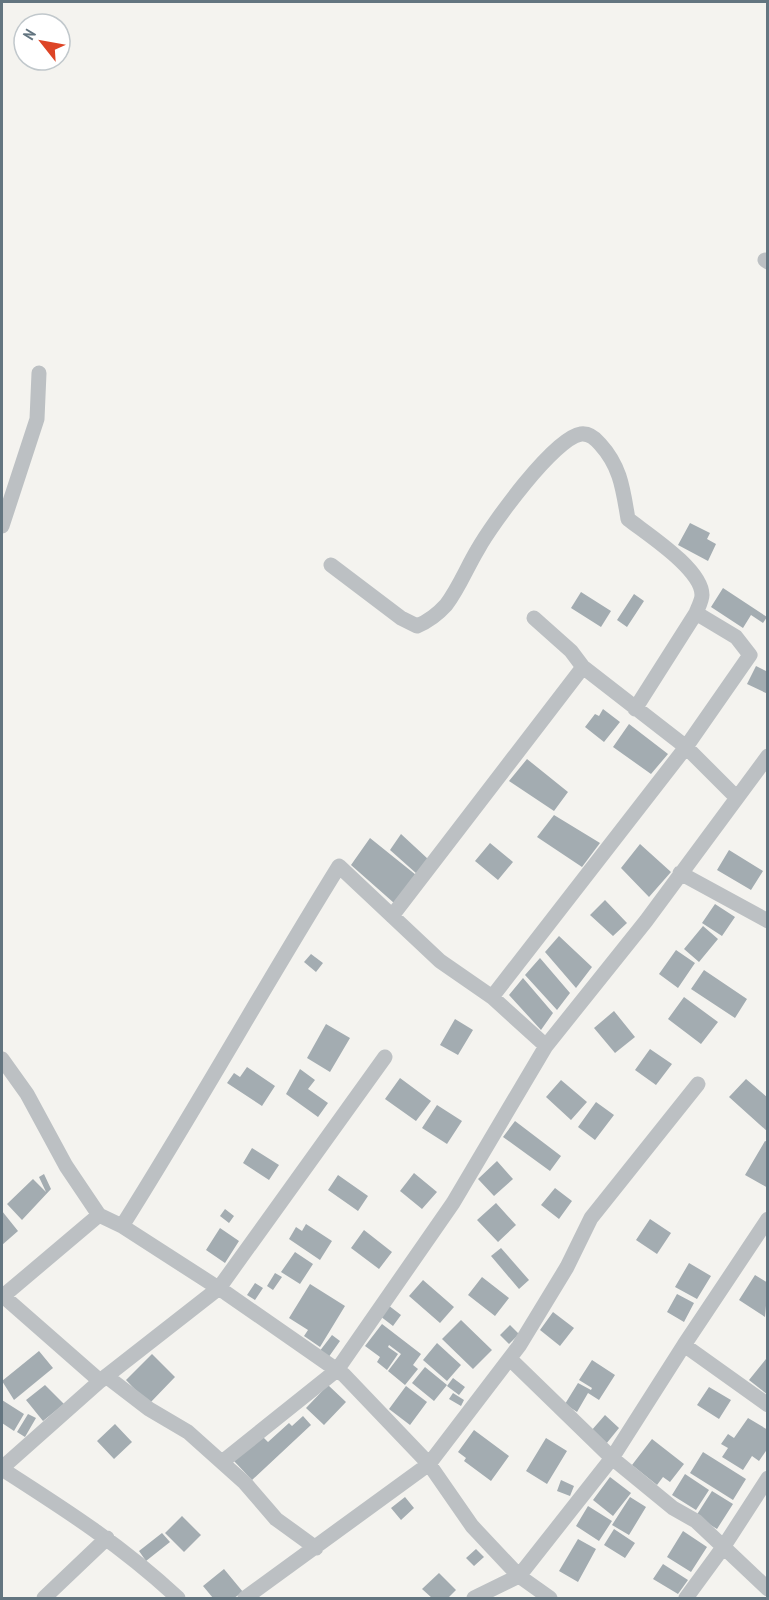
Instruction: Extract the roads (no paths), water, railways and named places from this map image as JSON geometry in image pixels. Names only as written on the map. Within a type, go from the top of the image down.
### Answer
[{"type":"street","points":[[2,526],[37,419],[39,373]]},
{"type":"street","points":[[331,565],[401,618],[417,626],[431,621],[447,604],[479,546],[531,475],[569,438],[582,434],[594,437],[612,457],[621,476],[628,519],[683,562],[698,584],[702,596],[696,613],[635,709]]},
{"type":"street","points":[[492,997],[686,747],[750,655],[736,637],[696,613]]},
{"type":"street","points":[[534,618],[571,651],[583,667],[686,747],[737,798]]},
{"type":"street","points":[[392,916],[583,667]]},
{"type":"street","points":[[222,1462],[337,1370],[453,1203],[546,1046],[646,921],[768,756]]},
{"type":"street","points":[[122,1226],[189,1119],[273,972],[339,866],[440,961],[492,997],[546,1046]]},
{"type":"street","points":[[680,873],[768,921]]},
{"type":"street","points":[[177,1599],[138,1561],[2,1468],[103,1378],[219,1288],[385,1057]]},
{"type":"street","points":[[2,1059],[27,1094],[66,1166],[99,1215],[122,1226],[219,1288],[337,1370],[429,1464],[472,1526],[519,1576],[550,1599]]},
{"type":"street","points":[[245,1599],[429,1464],[510,1359],[567,1267],[591,1218],[698,1084]]},
{"type":"street","points":[[99,1215],[2,1297],[103,1378],[188,1432],[245,1483],[276,1519],[316,1548]]},
{"type":"street","points":[[474,1599],[519,1576],[612,1458],[768,1219]]},
{"type":"street","points":[[684,1345],[768,1405]]},
{"type":"street","points":[[510,1359],[612,1458],[673,1508],[696,1521],[768,1589]]},
{"type":"street","points":[[686,1599],[768,1478]]},
{"type":"street","points":[[44,1599],[107,1538]]}]
